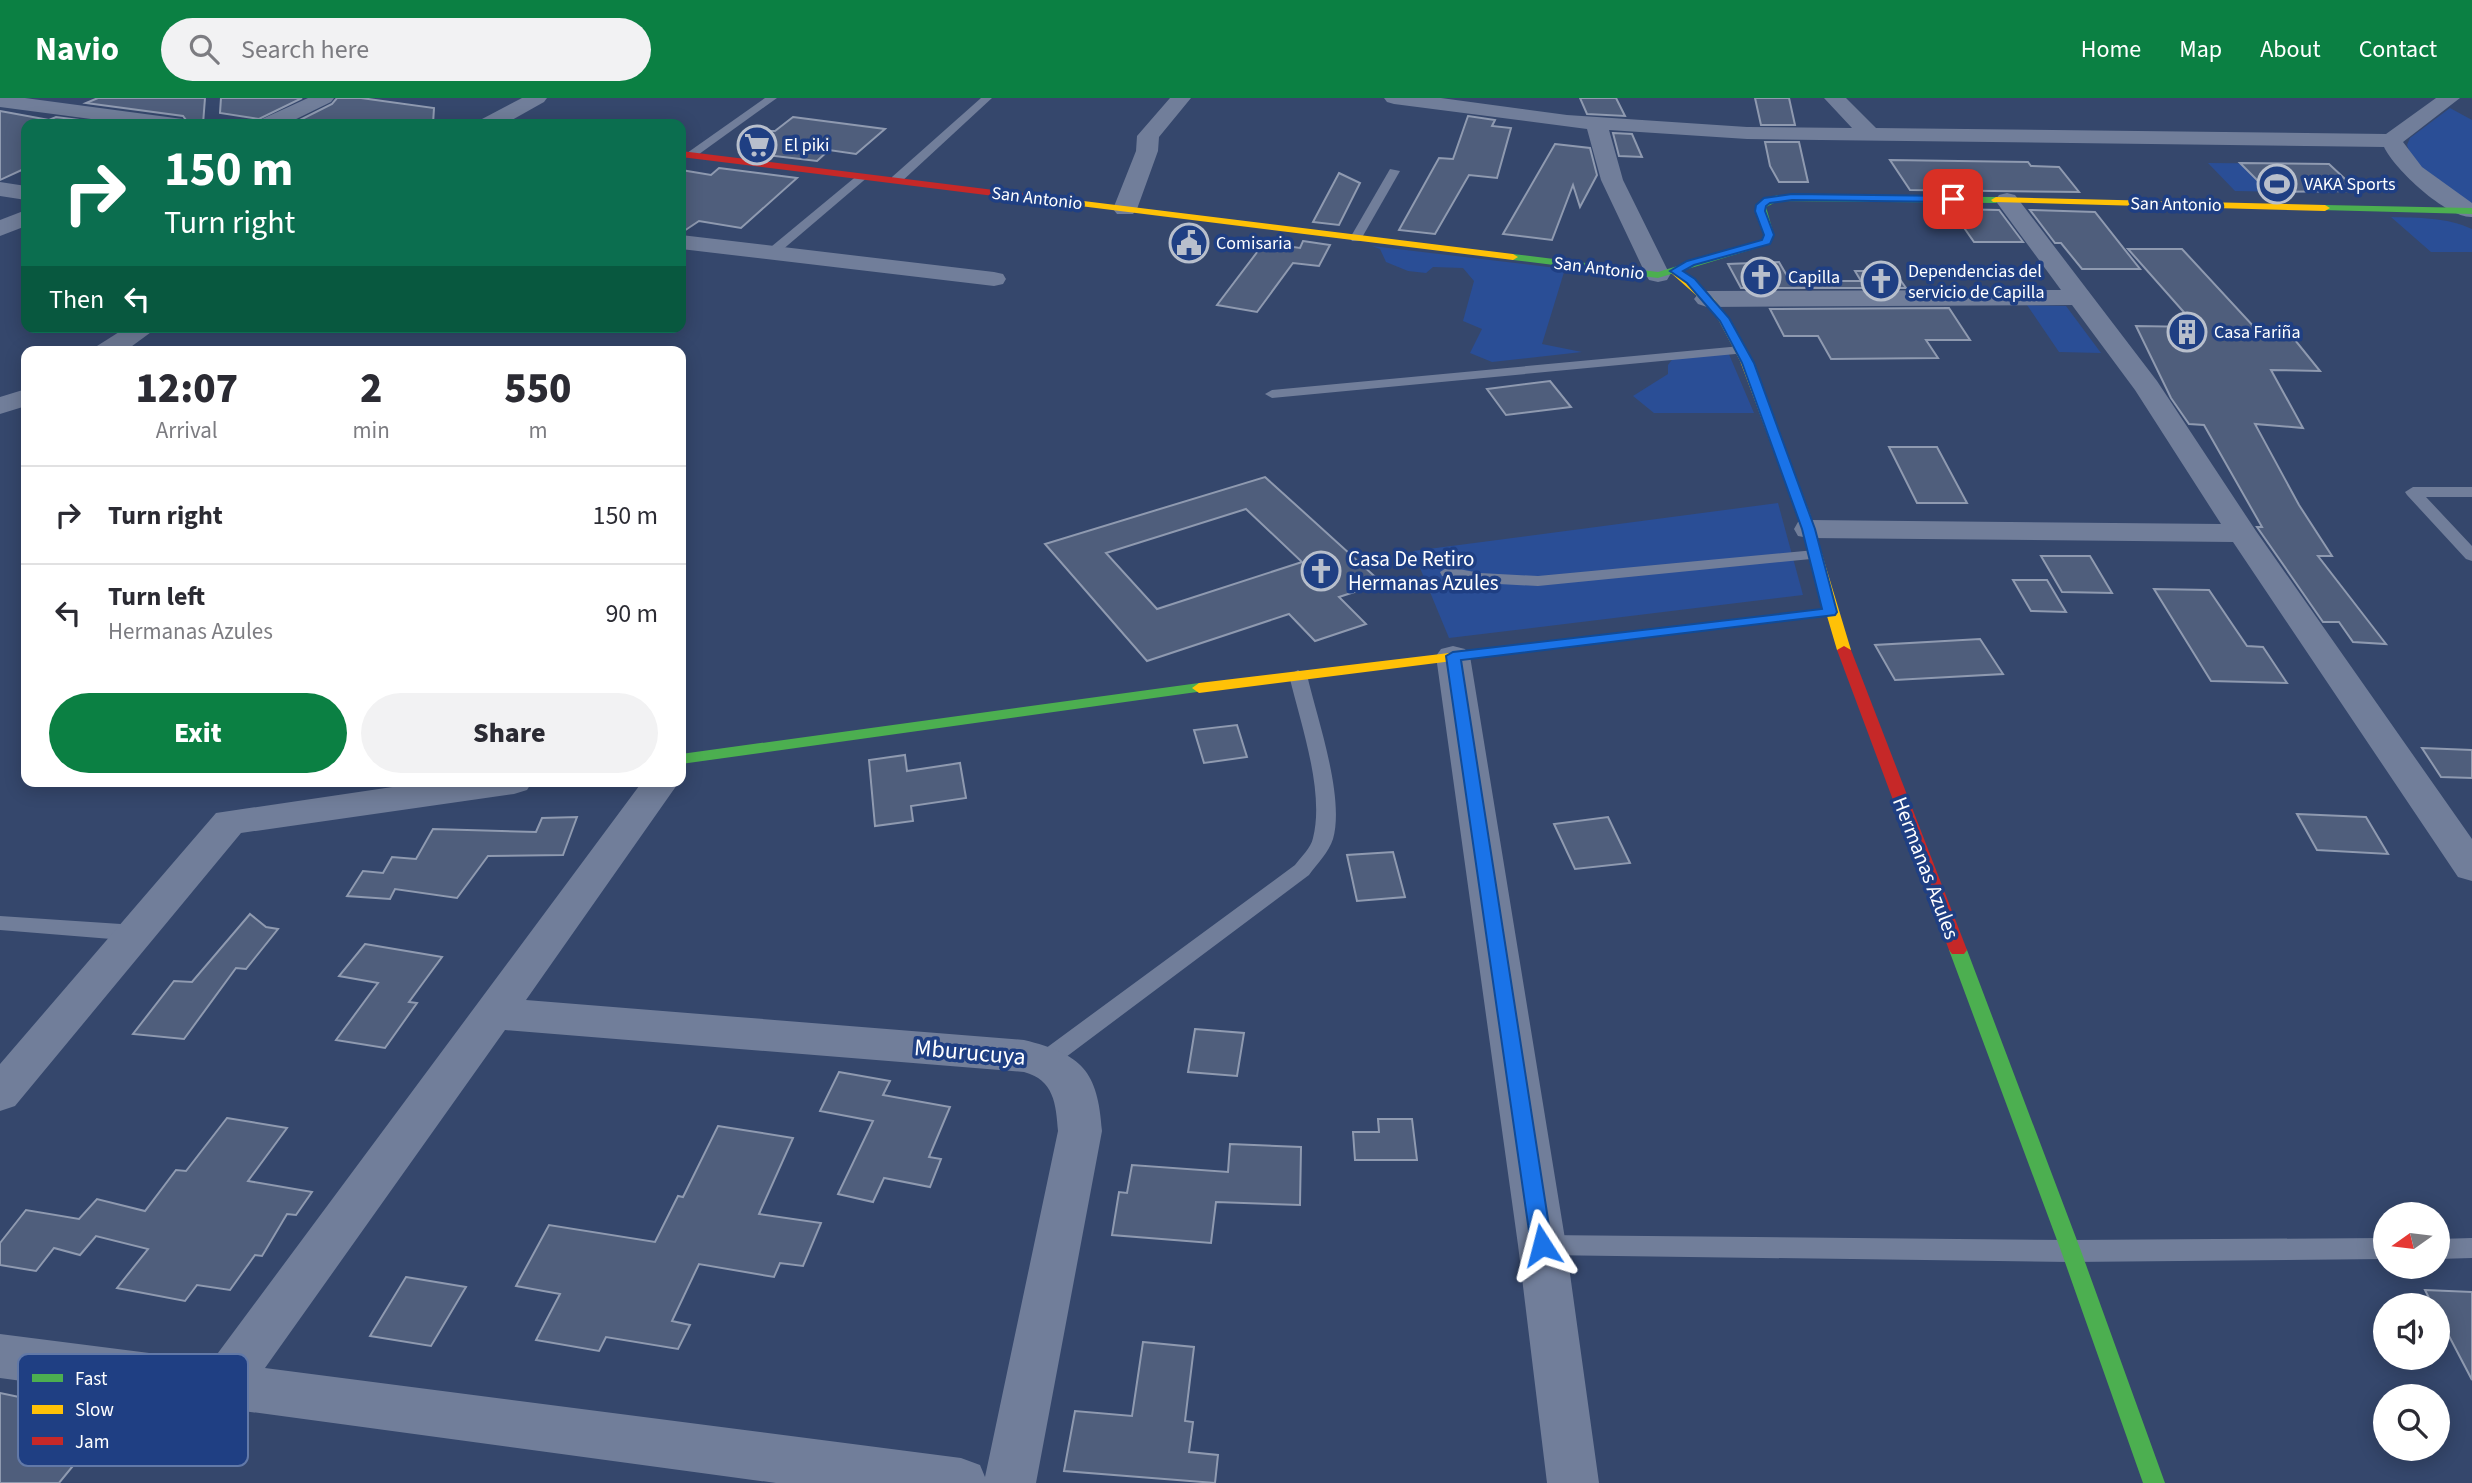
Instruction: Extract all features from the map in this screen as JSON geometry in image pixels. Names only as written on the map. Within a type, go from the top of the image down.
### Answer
[{"type":"street","points":[[280,119],[324,98]]},
{"type":"street","points":[[530,98],[536,98]]},
{"type":"street","points":[[498,119],[536,98]]},
{"type":"street","points":[[1125,209],[1147,151],[1148,136],[1181,98]]},
{"type":"street","points":[[1394,98],[1596,123],[1747,134],[2392,141],[2406,128],[2450,98]]},
{"type":"street","points":[[1834,98],[1870,134]]},
{"type":"street","points":[[0,101],[137,119]]},
{"type":"street","name":"Hermanas Azules","points":[[1596,123],[1612,180],[1667,273],[1691,281],[1725,320],[1748,363],[1812,542],[1830,612],[2071,1251],[2154,1483]]},
{"type":"street","points":[[2392,141],[2394,148],[2412,169],[2471,212]]},
{"type":"street","name":"San Antonio","points":[[686,154],[1356,238],[1667,273],[1691,263],[1766,242],[1769,235],[1760,211],[1761,205],[1767,200],[1792,197],[2471,212]]},
{"type":"street","points":[[0,189],[21,192]]},
{"type":"street","points":[[0,200],[21,203]]},
{"type":"street","points":[[2007,200],[2147,387],[2242,533],[2472,868]]},
{"type":"street","points":[[0,229],[21,219]]},
{"type":"street","points":[[686,243],[994,279]]},
{"type":"street","points":[[1707,299],[2080,297]]},
{"type":"street","points":[[115,346],[136,333]]},
{"type":"street","points":[[0,406],[21,399]]},
{"type":"street","points":[[1812,542],[2242,533]]},
{"type":"street","points":[[686,758],[1453,656],[1830,612]]},
{"type":"street","points":[[1453,656],[1542,1245],[1573,1483]]},
{"type":"street","points":[[0,1094],[229,822],[478,787]]},
{"type":"street","points":[[246,1354],[657,787]]},
{"type":"street","name":"Mburucuya","points":[[494,1013],[1010,1055],[1046,1060],[1063,1070],[1073,1086],[1079,1105],[1080,1132],[1010,1483]]},
{"type":"street","points":[[0,1356],[18,1358]]},
{"type":"street","points":[[248,1388],[961,1483]]},
{"type":"lane","points":[[686,154],[772,98]]},
{"type":"lane","points":[[896,180],[986,98]]},
{"type":"lane","points":[[1356,238],[1394,171]]},
{"type":"lane","points":[[771,254],[863,177]]},
{"type":"lane","points":[[1272,394],[1741,350]]},
{"type":"lane","points":[[2472,492],[2413,492],[2472,556]]},
{"type":"lane","points":[[1447,572],[1480,578],[1538,580],[1812,542]]},
{"type":"lane","points":[[1046,1060],[1302,870],[1314,853],[1323,839],[1325,799],[1298,676]]},
{"type":"lane","points":[[0,923],[136,933]]},
{"type":"lane","points":[[1542,1245],[2071,1251],[2373,1249]]},
{"type":"lane","points":[[2450,1249],[2472,1248]]},
{"type":"shaded area","points":[[2450,108],[2472,120],[2472,204],[2425,172],[2411,155],[2407,145],[2410,138]]},
{"type":"shaded area","name":"VAKA Sports","points":[[2208,163],[2305,164],[2335,193],[2235,191]]},
{"type":"shaded area","points":[[2391,217],[2442,220],[2472,229],[2472,252],[2431,252]]},
{"type":"shaded area","points":[[1372,246],[1565,269],[1542,344],[1582,352],[1492,362],[1470,353],[1482,329],[1463,321],[1474,281],[1463,268],[1433,267],[1426,273],[1408,271],[1386,262],[1380,249]]},
{"type":"shaded area","points":[[2027,305],[2066,306],[2101,353],[2059,352]]},
{"type":"shaded area","points":[[1728,352],[1754,413],[1654,413],[1633,396],[1668,374],[1668,365],[1674,357]]},
{"type":"shaded area","points":[[1778,503],[1803,595],[1449,638],[1413,551]]},
{"type":"building","points":[[98,98],[205,98],[203,119],[185,119],[183,116],[86,103]]},
{"type":"building","points":[[221,98],[302,98],[259,119],[220,113]]},
{"type":"building","points":[[337,98],[361,98],[434,108],[433,119],[302,119],[332,104]]},
{"type":"building","points":[[1580,98],[1616,98],[1625,116],[1587,114]]},
{"type":"building","points":[[1755,98],[1789,98],[1795,125],[1761,125]]},
{"type":"building","points":[[0,111],[44,119],[21,119],[21,170],[0,180]]},
{"type":"building","points":[[1468,116],[1495,120],[1492,126],[1511,128],[1497,178],[1469,175],[1435,234],[1399,230],[1439,158],[1453,159]]},
{"type":"building","points":[[793,117],[885,129],[856,154],[829,150],[817,161],[740,152],[767,131],[775,131]]},
{"type":"building","points":[[1613,133],[1632,134],[1642,157],[1619,156]]},
{"type":"building","points":[[1765,142],[1799,142],[1808,182],[1779,182],[1770,166]]},
{"type":"building","points":[[1555,144],[1590,148],[1597,175],[1580,207],[1573,185],[1552,240],[1503,234]]},
{"type":"building","points":[[1890,160],[2028,162],[2031,166],[2059,167],[2079,192],[1910,190]]},
{"type":"building","name":"VAKA Sports","points":[[2240,163],[2329,164],[2358,191],[2269,192]]},
{"type":"building","points":[[719,168],[797,178],[741,228],[699,221],[686,230],[686,171],[711,175]]},
{"type":"building","points":[[1339,173],[1360,183],[1339,225],[1313,222]]},
{"type":"building","points":[[1951,209],[1999,210],[2023,242],[1974,242]]},
{"type":"building","points":[[2030,210],[2095,212],[2140,269],[2082,269],[2061,243],[2055,243]]},
{"type":"building","points":[[1303,241],[1330,245],[1319,266],[1293,263],[1257,312],[1217,305],[1264,243],[1300,248]]},
{"type":"building","points":[[2128,249],[2182,249],[2255,328],[2260,328],[2266,335],[2291,335],[2320,371],[2271,370],[2303,428],[2255,424],[2299,505],[2332,556],[2318,556],[2386,644],[2353,642],[2339,622],[2323,622],[2257,527],[2262,527],[2204,425],[2189,424],[2171,398],[2136,326],[2197,327]]},
{"type":"building","points":[[1779,262],[1790,281],[1861,281],[1855,271],[1894,271],[1906,288],[1741,288],[1728,264]]},
{"type":"building","points":[[1949,308],[1970,340],[1926,340],[1938,358],[1831,359],[1818,336],[1784,336],[1770,309]]},
{"type":"building","points":[[1550,381],[1571,407],[1506,415],[1487,389]]},
{"type":"building","points":[[1889,447],[1937,447],[1967,503],[1917,503]]},
{"type":"building","name":"Casa De Retiro Hermanas Azules","points":[[1265,477],[1382,583],[1339,597],[1366,624],[1315,641],[1289,614],[1147,661],[1045,544]],"holes":[[[1246,509],[1302,562],[1157,609],[1106,553]]]},
{"type":"building","points":[[2041,556],[2090,556],[2112,593],[2062,592]]},
{"type":"building","points":[[2013,580],[2047,580],[2066,612],[2031,611]]},
{"type":"building","points":[[2154,589],[2209,590],[2247,646],[2263,647],[2287,683],[2211,681]]},
{"type":"building","points":[[1980,639],[2003,674],[1895,680],[1875,645]]},
{"type":"building","points":[[1237,725],[1247,757],[1204,763],[1194,730]]},
{"type":"building","points":[[2422,748],[2472,750],[2472,778],[2441,777]]},
{"type":"building","points":[[905,755],[907,771],[960,763],[966,798],[911,806],[913,821],[875,826],[869,760]]},
{"type":"building","points":[[2297,814],[2366,817],[2388,854],[2317,850]]},
{"type":"building","points":[[577,817],[563,855],[488,856],[457,898],[395,889],[390,899],[347,896],[363,871],[383,873],[392,857],[416,859],[433,829],[536,832],[542,818]]},
{"type":"building","points":[[1608,817],[1630,863],[1575,869],[1554,824]]},
{"type":"building","points":[[1393,852],[1405,897],[1357,901],[1347,855]]},
{"type":"building","points":[[250,914],[266,927],[278,929],[246,969],[236,968],[184,1039],[133,1034],[174,981],[192,982]]},
{"type":"building","points":[[365,944],[442,957],[409,1002],[417,1003],[385,1048],[336,1040],[378,983],[339,976]]},
{"type":"building","points":[[1195,1029],[1244,1033],[1237,1076],[1188,1072]]},
{"type":"building","points":[[839,1072],[890,1081],[883,1095],[950,1107],[929,1157],[941,1159],[930,1187],[884,1178],[873,1202],[838,1194],[873,1121],[820,1111]]},
{"type":"building","points":[[227,1118],[287,1128],[248,1181],[312,1192],[296,1215],[287,1214],[262,1256],[255,1255],[230,1290],[197,1285],[185,1301],[117,1288],[148,1249],[96,1236],[80,1255],[54,1248],[36,1271],[0,1265],[0,1243],[26,1210],[79,1219],[97,1199],[145,1211],[176,1170],[186,1171]]},
{"type":"building","points":[[1378,1119],[1412,1119],[1417,1160],[1355,1160],[1353,1132],[1379,1132]]},
{"type":"building","points":[[718,1126],[793,1138],[759,1214],[821,1223],[803,1266],[780,1263],[774,1277],[699,1264],[672,1321],[690,1325],[678,1349],[606,1337],[599,1351],[536,1340],[560,1294],[516,1286],[549,1225],[655,1242],[678,1196],[683,1197]]},
{"type":"building","points":[[1230,1144],[1301,1147],[1300,1205],[1216,1202],[1211,1243],[1112,1235],[1119,1192],[1127,1193],[1132,1165],[1228,1172]]},
{"type":"building","points":[[406,1277],[466,1287],[431,1346],[370,1336]]},
{"type":"building","points":[[2425,1290],[2472,1292],[2472,1380],[2450,1338],[2450,1293],[2426,1293]]},
{"type":"building","points":[[1143,1342],[1194,1347],[1185,1421],[1193,1422],[1189,1452],[1218,1455],[1215,1483],[1064,1471],[1075,1411],[1132,1416]]},
{"type":"building","points":[[0,1393],[18,1397],[18,1466],[73,1466],[59,1483],[0,1483]]},
{"type":"traffic: fast","points":[[1513,257],[1658,275],[1766,242],[1769,235],[1760,211],[1761,205],[1777,198],[1996,200]]},
{"type":"traffic: fast","points":[[2325,208],[2472,211]]},
{"type":"traffic: fast","points":[[1591,640],[1830,612]]},
{"type":"traffic: fast","points":[[686,758],[1199,688]]},
{"type":"traffic: fast","points":[[1958,950],[2071,1251],[2154,1483]]},
{"type":"traffic: slow","points":[[1043,199],[1513,257]]},
{"type":"traffic: slow","points":[[1996,200],[2325,208]]},
{"type":"traffic: slow","points":[[1675,271],[1694,285],[1710,302],[1724,320],[1746,361],[1804,514],[1844,650]]},
{"type":"traffic: slow","points":[[1199,688],[1591,640]]},
{"type":"traffic: jam","points":[[686,155],[1043,199]]},
{"type":"traffic: jam","points":[[1844,650],[1958,950]]},
{"type":"place","name":"El piki","points":[[757,145]]},
{"type":"place","name":"VAKA Sports","points":[[2277,184]]},
{"type":"place","name":"Comisaria","points":[[1189,243]]},
{"type":"place","name":"Capilla","points":[[1761,277]]},
{"type":"place","name":"Dependencias del servicio de Capilla","points":[[1881,281]]},
{"type":"place","name":"Casa Fariña","points":[[2187,332]]},
{"type":"place","name":"Casa De Retiro Hermanas Azules","points":[[1321,571]]},
{"type":"route","points":[[1542,1245],[1453,656],[1830,612],[1809,529],[1748,363],[1725,320],[1691,281],[1675,271],[1691,263],[1766,242],[1769,235],[1760,211],[1761,205],[1767,200],[1792,197],[1953,199]]}]
